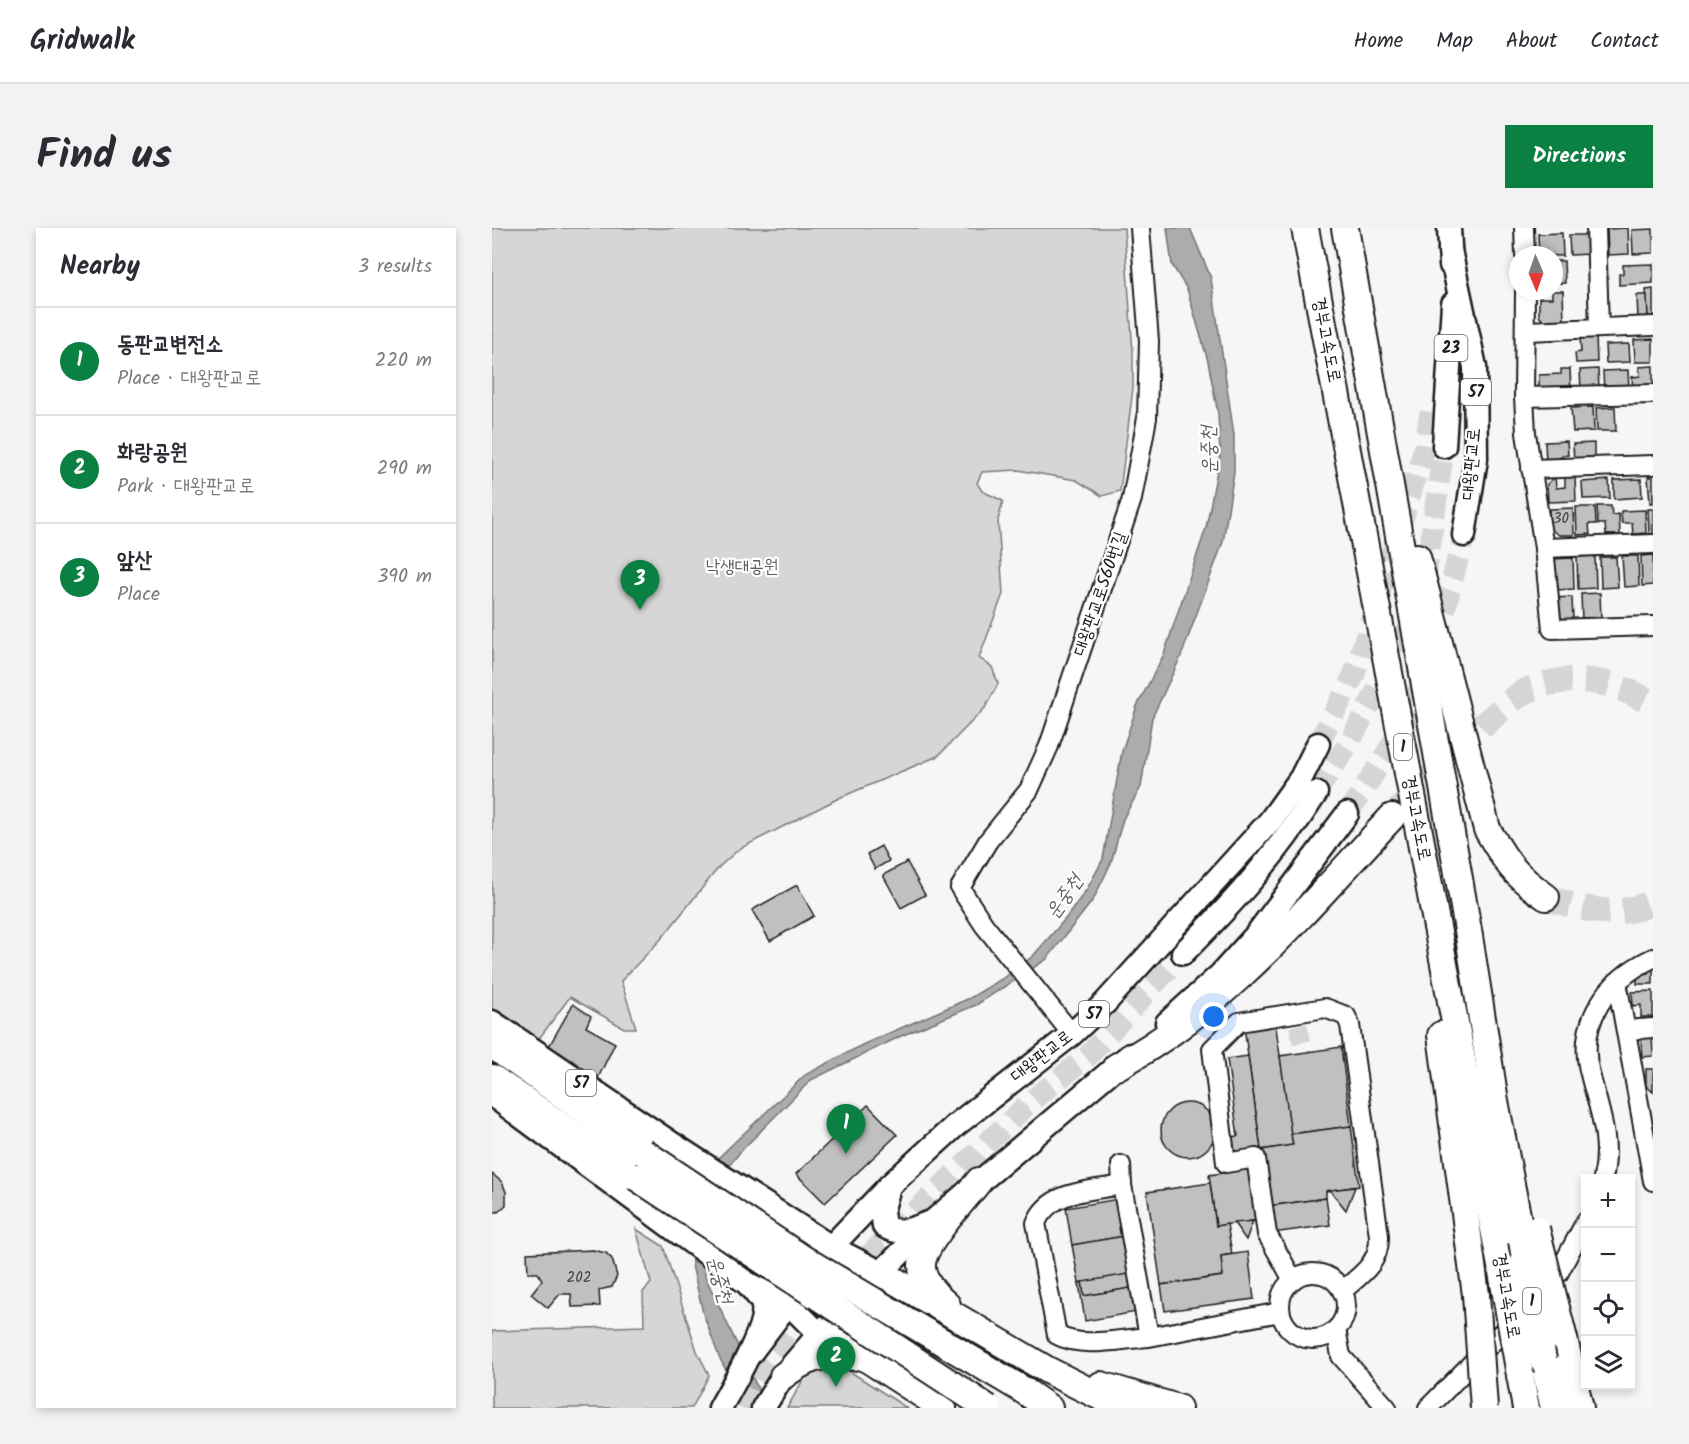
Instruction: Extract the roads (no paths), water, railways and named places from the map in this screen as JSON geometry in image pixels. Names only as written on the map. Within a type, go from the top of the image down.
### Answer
[{"type":"highway","name":"경부고속도로","points":[[1305,228],[1526,1408]]},
{"type":"highway","name":"경부고속도로","points":[[1345,228],[1468,930],[1495,1101],[1529,1235],[1543,1360],[1554,1408]]},
{"type":"highway","points":[[1355,292],[1416,553],[1487,829],[1506,861],[1521,880],[1546,897]]},
{"type":"highway","points":[[1116,1067],[1155,1047],[1238,978],[1284,933],[1392,817]]},
{"type":"highway","points":[[1422,850],[1446,1086],[1476,1295],[1485,1406]]},
{"type":"highway","points":[[492,1045],[643,1152],[805,1260],[1023,1390],[1048,1408]]},
{"type":"highway","points":[[492,1078],[636,1189],[988,1408]]},
{"type":"highway","points":[[972,1327],[939,1299],[928,1285],[922,1267],[925,1251],[979,1181]]},
{"type":"highway","points":[[1529,1235],[1564,1339],[1580,1408]]},
{"type":"highway","points":[[880,1272],[1049,1371],[1123,1408]]},
{"type":"highway","points":[[819,1334],[869,1360],[943,1408]]},
{"type":"highway","points":[[783,1376],[800,1363],[817,1356],[844,1355],[869,1360]]},
{"type":"highway","points":[[1049,1371],[1178,1408]]},
{"type":"main road","name":"57","points":[[1431,410],[1449,239]]},
{"type":"main road","name":"대왕판교로","points":[[1444,446],[1453,303],[1449,239]]},
{"type":"main road","name":"대왕판교로","points":[[1449,239],[1475,367],[1476,459],[1464,535]]},
{"type":"main road","name":"대왕판교로","points":[[756,1341],[789,1304],[831,1247],[889,1186],[957,1125],[1072,1034],[1105,1003],[1270,821],[1301,778],[1318,744]]},
{"type":"main road","points":[[1183,953],[1247,888],[1287,839],[1316,793]]},
{"type":"main road","points":[[763,1408],[783,1376],[819,1334],[932,1222],[1116,1067],[1220,975],[1304,874],[1347,814]]},
{"type":"main road","name":"57","points":[[492,1022],[670,1143],[831,1247]]},
{"type":"main road","points":[[492,1095],[636,1189],[742,1278],[789,1304],[819,1334]]},
{"type":"main road","points":[[889,1186],[882,1212],[884,1226],[890,1230],[908,1231],[932,1222]]},
{"type":"main road","points":[[831,1247],[880,1272]]},
{"type":"main road","points":[[720,1408],[756,1341],[764,1317],[762,1304],[742,1278]]},
{"type":"street","name":"대왕판교로560번길","points":[[1072,1034],[984,925],[960,888],[988,841],[1029,790],[1049,746],[1125,525],[1147,418],[1149,341],[1140,228]]},
{"type":"street","points":[[1524,228],[1525,246]]},
{"type":"street","points":[[1596,228],[1599,328]]},
{"type":"street","points":[[1525,300],[1526,433],[1544,548],[1551,629],[1653,626]]},
{"type":"street","points":[[1526,331],[1653,326]]},
{"type":"street","points":[[1524,397],[1653,394]]},
{"type":"street","points":[[1531,469],[1653,465]]},
{"type":"street","points":[[1544,548],[1653,544]]},
{"type":"street","points":[[1604,1174],[1607,1151],[1605,1128],[1587,1054],[1591,1020],[1597,1006],[1617,982],[1633,969],[1653,958]]},
{"type":"street","points":[[1617,982],[1626,1030],[1646,1103],[1653,1181]]},
{"type":"street","points":[[1293,1280],[1267,1234],[1256,1158],[1226,1162],[1212,1049],[1239,1022],[1297,1020],[1325,1008],[1346,1016],[1350,1025],[1379,1249],[1370,1266],[1342,1291]]},
{"type":"street","points":[[1626,1030],[1653,1028]]},
{"type":"street","points":[[1121,1165],[1122,1185],[1149,1337]]},
{"type":"street","points":[[1122,1185],[1058,1197],[1041,1211],[1036,1222],[1057,1335],[1066,1340],[1080,1341],[1149,1337],[1281,1312]]},
{"type":"street","points":[[1428,1408],[1558,1274],[1582,1228]]},
{"type":"street","points":[[1307,1274],[1327,1276],[1342,1291],[1345,1311],[1336,1329],[1327,1336],[1305,1338],[1286,1326],[1281,1312],[1282,1293],[1293,1280],[1307,1274]]},
{"type":"street","points":[[1336,1329],[1341,1356],[1387,1408]]},
{"type":"tunnel","points":[[1318,744],[1354,675],[1424,450],[1431,410]]},
{"type":"tunnel","points":[[1425,581],[1444,446]]},
{"type":"tunnel","points":[[1436,643],[1464,535]]},
{"type":"tunnel","points":[[1316,793],[1352,738],[1417,613]]},
{"type":"tunnel","points":[[1347,814],[1400,729],[1425,674]]},
{"type":"tunnel","points":[[1399,810],[1487,722],[1519,695],[1539,686],[1573,680],[1589,681],[1622,689],[1653,705]]},
{"type":"tunnel","points":[[1546,897],[1599,911],[1626,910],[1653,902]]},
{"type":"tunnel","points":[[740,1408],[757,1374],[816,1306],[1031,1101],[1088,1056],[1183,953]]},
{"type":"tunnel","points":[[1298,1025],[1302,1043]]},
{"type":"place","name":"앞산","points":[[640,610]]},
{"type":"place","name":"동판교변전소","points":[[846,1154]]},
{"type":"place","name":"화랑공원","points":[[836,1387]]},
{"type":"water label","name":"운중천","points":[[1210,450]]},
{"type":"water label","name":"운중천","points":[[1065,897]]},
{"type":"water label","name":"운중천","points":[[719,1280]]},
{"type":"park label","name":"낙생대공원","points":[[742,567]]}]
